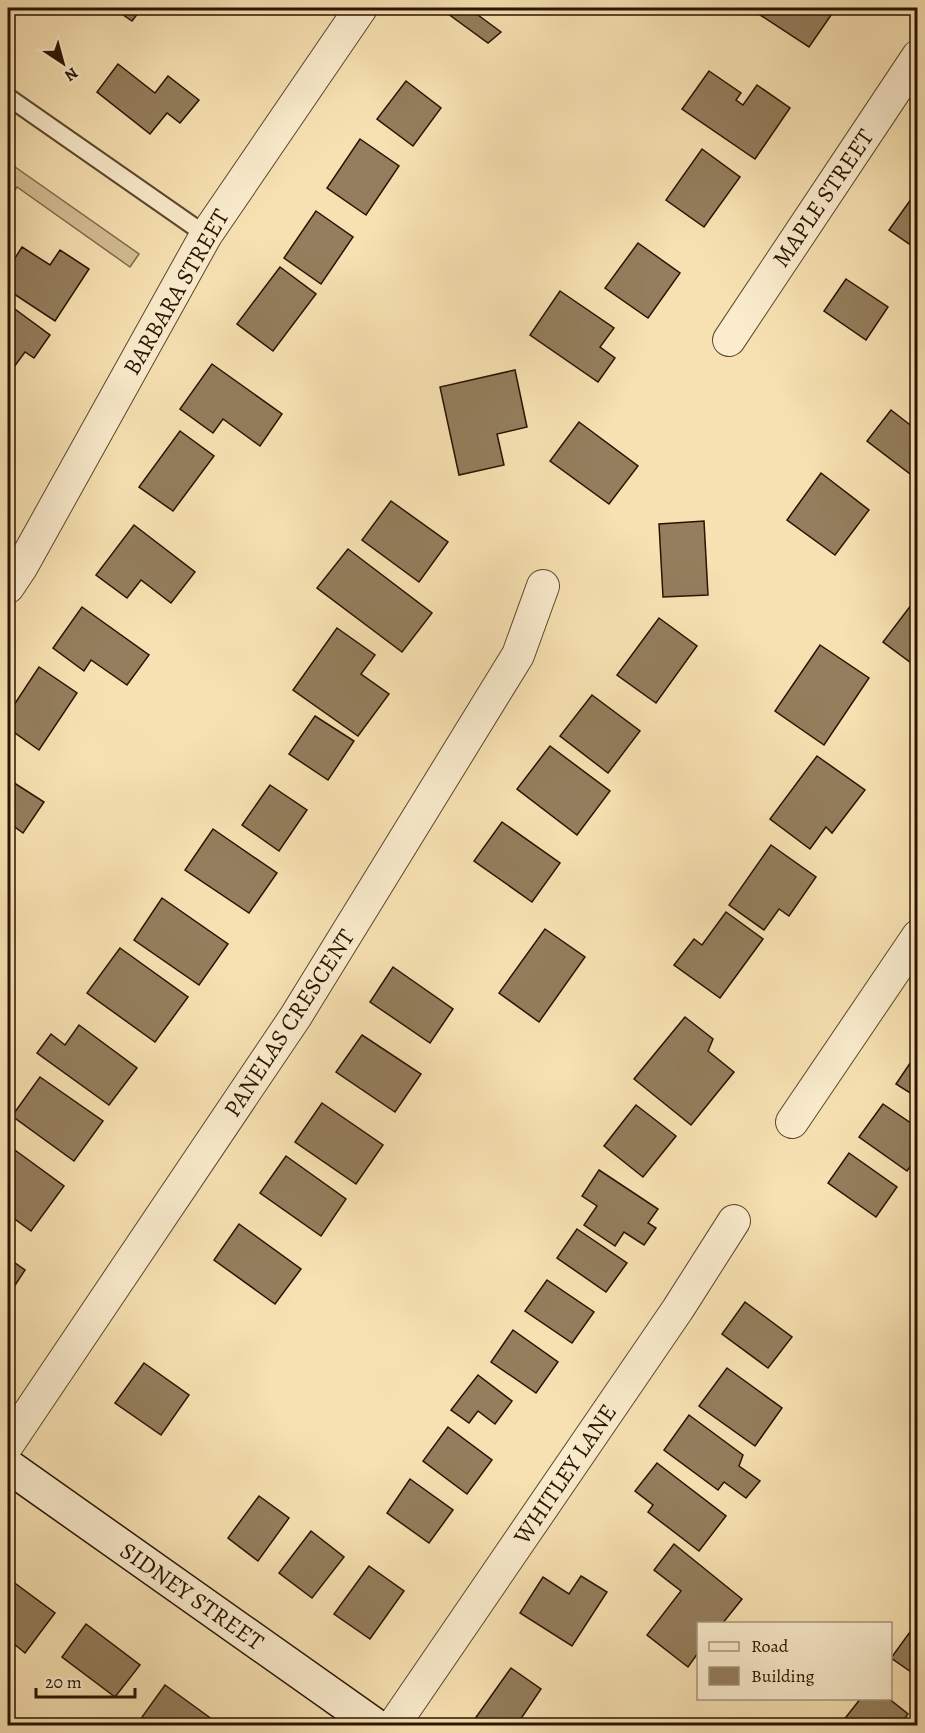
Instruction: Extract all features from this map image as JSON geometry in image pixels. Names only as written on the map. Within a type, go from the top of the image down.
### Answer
[{"type":"main road","name":"SIDNEY STREET","points":[[8,1466],[376,1725]]},
{"type":"street","name":"BARBARA STREET","points":[[8,587],[22,566],[206,235],[360,8]]},
{"type":"street","name":"MAPLE STREET","points":[[729,340],[918,56]]},
{"type":"street","name":"PANELAS CRESCENT","points":[[8,1444],[296,1016],[518,655],[543,586]]},
{"type":"street","points":[[792,1122],[918,936]]},
{"type":"street","name":"WHITLEY LANE","points":[[393,1725],[678,1309],[734,1221]]},
{"type":"lane","points":[[8,97],[206,235]]},
{"type":"shaded area","points":[[8,162],[139,254],[130,267],[17,187],[8,200]]},
{"type":"building","points":[[113,8],[142,8],[132,21]]},
{"type":"building","points":[[440,8],[484,8],[478,15],[501,32],[488,43]]},
{"type":"building","points":[[751,8],[836,8],[809,47]]},
{"type":"building","points":[[118,64],[155,93],[168,76],[199,100],[180,123],[167,113],[150,134],[97,92]]},
{"type":"building","points":[[709,71],[741,93],[736,100],[743,105],[757,85],[790,108],[755,159],[682,109]]},
{"type":"building","points":[[406,81],[441,108],[413,146],[377,119]]},
{"type":"building","points":[[360,139],[399,166],[366,215],[327,188]]},
{"type":"building","points":[[702,149],[740,177],[704,227],[666,200]]},
{"type":"building","points":[[914,195],[918,197],[918,250],[889,230]]},
{"type":"building","points":[[316,211],[353,237],[321,284],[284,258]]},
{"type":"building","points":[[638,243],[680,273],[648,318],[605,288]]},
{"type":"building","points":[[22,247],[50,265],[60,250],[89,269],[55,321],[8,290],[8,269]]},
{"type":"building","points":[[280,267],[316,294],[273,351],[237,324]]},
{"type":"building","points":[[846,279],[888,307],[866,340],[824,311]]},
{"type":"building","points":[[560,291],[614,328],[600,347],[615,358],[598,382],[530,335]]},
{"type":"building","points":[[8,304],[50,335],[34,358],[25,352],[8,375]]},
{"type":"building","points":[[212,364],[282,414],[260,446],[223,419],[213,433],[180,409]]},
{"type":"building","points":[[515,370],[527,427],[497,434],[504,465],[459,475],[440,387]]},
{"type":"building","points":[[891,410],[918,431],[918,480],[867,441]]},
{"type":"building","points":[[579,422],[638,466],[609,504],[550,461]]},
{"type":"building","points":[[180,431],[214,456],[173,511],[139,487]]},
{"type":"building","points":[[821,473],[869,510],[835,555],[787,520]]},
{"type":"building","points":[[391,501],[448,542],[419,582],[362,540]]},
{"type":"building","points":[[704,521],[708,595],[663,597],[659,524]]},
{"type":"building","points":[[134,525],[195,572],[171,603],[141,580],[127,598],[96,575]]},
{"type":"building","points":[[348,549],[432,613],[402,652],[317,588]]},
{"type":"building","points":[[918,596],[918,668],[883,642]]},
{"type":"building","points":[[82,607],[149,655],[127,685],[91,660],[84,671],[53,648]]},
{"type":"building","points":[[659,618],[697,646],[656,703],[617,675]]},
{"type":"building","points":[[337,628],[375,655],[361,674],[389,694],[358,736],[293,690]]},
{"type":"building","points":[[820,645],[869,678],[824,745],[775,711]]},
{"type":"building","points":[[39,667],[77,693],[39,750],[8,728],[8,714]]},
{"type":"building","points":[[592,695],[640,731],[608,773],[560,736]]},
{"type":"building","points":[[315,716],[354,741],[328,780],[289,754]]},
{"type":"building","points":[[550,746],[610,791],[577,835],[517,789]]},
{"type":"building","points":[[817,756],[865,790],[832,833],[826,827],[810,849],[770,819]]},
{"type":"building","points":[[8,779],[44,802],[23,833],[8,822]]},
{"type":"building","points":[[270,785],[307,810],[279,851],[242,825]]},
{"type":"building","points":[[502,822],[560,863],[532,902],[474,861]]},
{"type":"building","points":[[213,829],[277,873],[249,913],[185,870]]},
{"type":"building","points":[[771,845],[816,877],[789,916],[779,909],[764,930],[729,905]]},
{"type":"building","points":[[162,898],[228,944],[199,985],[134,940]]},
{"type":"building","points":[[726,912],[763,939],[720,998],[674,965],[694,939],[702,945]]},
{"type":"building","points":[[545,929],[585,957],[539,1022],[499,993]]},
{"type":"building","points":[[120,948],[188,997],[155,1042],[87,993]]},
{"type":"building","points":[[393,967],[453,1009],[430,1043],[370,1002]]},
{"type":"building","points":[[685,1017],[713,1039],[708,1051],[734,1072],[691,1125],[634,1079]]},
{"type":"building","points":[[79,1025],[137,1068],[109,1105],[37,1053],[51,1034],[65,1045]]},
{"type":"building","points":[[362,1035],[421,1074],[395,1112],[336,1072]]},
{"type":"building","points":[[918,1054],[918,1098],[896,1084]]},
{"type":"building","points":[[40,1077],[103,1121],[74,1161],[12,1116]]},
{"type":"building","points":[[322,1103],[383,1145],[356,1184],[295,1142]]},
{"type":"building","points":[[883,1104],[918,1128],[918,1156],[907,1171],[859,1137]]},
{"type":"building","points":[[636,1105],[676,1136],[643,1177],[604,1146]]},
{"type":"building","points":[[8,1145],[64,1186],[31,1231],[8,1214]]},
{"type":"building","points":[[849,1153],[897,1187],[876,1217],[828,1183]]},
{"type":"building","points":[[286,1156],[346,1199],[321,1236],[260,1193]]},
{"type":"building","points":[[599,1170],[658,1209],[648,1223],[656,1228],[644,1245],[624,1232],[615,1246],[584,1225],[597,1206],[582,1196]]},
{"type":"building","points":[[239,1224],[301,1269],[275,1304],[214,1260]]},
{"type":"building","points":[[577,1229],[627,1263],[606,1292],[557,1258]]},
{"type":"building","points":[[8,1258],[25,1270],[8,1296]]},
{"type":"building","points":[[547,1280],[594,1312],[572,1343],[525,1311]]},
{"type":"building","points":[[745,1302],[792,1337],[768,1368],[722,1334]]},
{"type":"building","points":[[513,1330],[558,1362],[536,1393],[491,1362]]},
{"type":"building","points":[[144,1363],[189,1395],[161,1435],[115,1403]]},
{"type":"building","points":[[727,1368],[782,1408],[755,1446],[699,1406]]},
{"type":"building","points":[[478,1375],[512,1401],[495,1424],[478,1411],[469,1423],[451,1410]]},
{"type":"building","points":[[689,1415],[743,1455],[739,1466],[760,1481],[746,1498],[724,1482],[718,1490],[664,1450]]},
{"type":"building","points":[[448,1427],[492,1460],[467,1494],[423,1461]]},
{"type":"building","points":[[657,1463],[726,1516],[699,1551],[648,1512],[653,1505],[635,1491]]},
{"type":"building","points":[[410,1479],[453,1510],[429,1543],[387,1513]]},
{"type":"building","points":[[259,1496],[289,1518],[258,1561],[228,1538]]},
{"type":"building","points":[[311,1531],[344,1557],[312,1598],[279,1573]]},
{"type":"building","points":[[674,1544],[742,1599],[724,1622],[697,1622],[697,1654],[688,1667],[647,1635],[681,1591],[654,1570]]},
{"type":"building","points":[[369,1566],[404,1591],[370,1639],[334,1614]]},
{"type":"building","points":[[581,1576],[607,1592],[572,1646],[520,1613],[543,1577],[569,1594]]},
{"type":"building","points":[[8,1578],[55,1613],[25,1653],[8,1639]]},
{"type":"building","points":[[918,1621],[918,1669],[914,1674],[892,1657]]},
{"type":"building","points":[[86,1624],[140,1665],[115,1697],[62,1657]]},
{"type":"building","points":[[511,1668],[541,1689],[516,1726],[482,1726],[474,1720]]},
{"type":"building","points":[[165,1685],[220,1725],[153,1726],[142,1717]]},
{"type":"building","points":[[859,1700],[890,1700],[908,1714],[899,1726],[839,1726]]},
{"type":"building","points":[[630,1719],[638,1726],[625,1726]]}]
